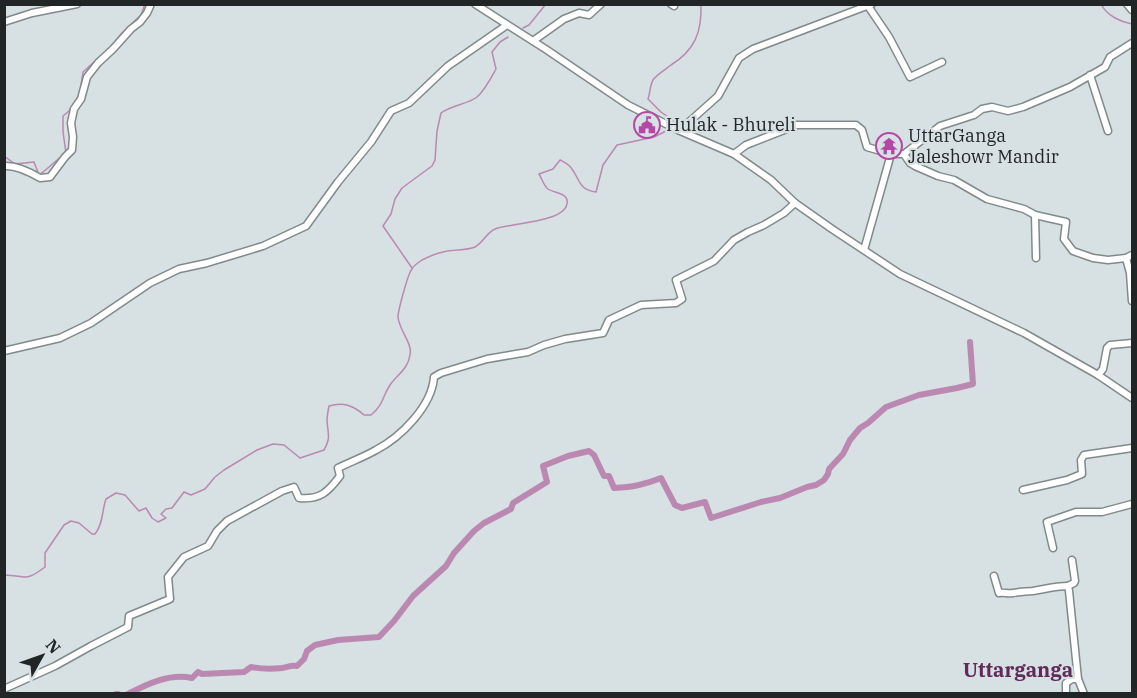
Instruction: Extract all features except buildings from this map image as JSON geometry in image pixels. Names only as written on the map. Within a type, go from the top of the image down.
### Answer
[{"type":"street","points":[[4,22],[32,13],[77,4]]},
{"type":"street","points":[[4,166],[9,165],[40,178],[50,177],[72,150],[71,123],[87,77],[140,22],[151,4]]},
{"type":"street","points":[[475,4],[628,105],[734,154],[771,180],[795,202],[900,274],[1024,333],[1098,375],[1132,398]]},
{"type":"street","points":[[534,41],[564,19],[579,13],[589,15],[601,4]]},
{"type":"street","points":[[1127,4],[1132,10]]},
{"type":"street","points":[[679,130],[718,96],[739,58],[753,49],[859,7],[870,5],[910,77],[942,62]]},
{"type":"street","points":[[4,351],[60,338],[91,323],[150,283],[178,269],[263,246],[306,226],[371,142],[391,111],[409,103],[448,66],[510,27]]},
{"type":"street","points":[[734,154],[746,145],[797,125],[856,125],[862,130],[867,147],[891,154],[904,154],[940,126],[975,115],[982,109],[1008,111],[1023,108],[1070,87],[1105,67],[1110,57],[1132,45]]},
{"type":"street","points":[[1090,75],[1108,131]]},
{"type":"street","points":[[864,250],[891,154]]},
{"type":"street","points":[[904,154],[915,166],[954,180],[987,199],[1024,209],[1035,215],[1066,222],[1064,239],[1073,251],[1108,260],[1129,256],[1132,301]]},
{"type":"street","points":[[4,689],[55,666],[128,627],[129,616],[170,599],[168,577],[184,557],[208,546],[226,521],[294,487],[299,498],[310,499],[324,494],[340,476],[338,468],[378,450],[409,426],[434,387],[434,377],[487,359],[528,352],[565,339],[603,333],[609,320],[641,305],[676,303],[682,299],[676,280],[714,261],[734,240],[784,213],[795,202]]},
{"type":"street","points":[[1035,215],[1036,258]]},
{"type":"street","points":[[1098,375],[1103,369],[1107,348],[1110,345],[1132,343]]},
{"type":"street","points":[[1123,392],[1132,388]]},
{"type":"street","points":[[1023,490],[1067,480],[1082,474],[1081,460],[1084,455],[1132,448]]},
{"type":"street","points":[[1053,548],[1047,522],[1076,512],[1102,512],[1132,504]]},
{"type":"street","points":[[994,576],[999,593],[1010,594],[1068,586],[1075,581],[1072,560]]},
{"type":"street","points":[[1068,586],[1078,680],[1084,693]]},
{"type":"street","points":[[1066,693],[1066,683],[1072,679],[1078,680]]},
{"type":"waterway","points":[[80,92],[83,72],[141,15],[145,4]]},
{"type":"waterway","points":[[523,28],[529,25],[546,4]]},
{"type":"waterway","points":[[673,124],[674,121],[648,99],[656,76],[686,53],[695,39],[700,23],[701,4]]},
{"type":"waterway","points":[[1101,4],[1115,18],[1132,24]]},
{"type":"waterway","points":[[412,268],[383,226],[402,188],[432,166],[435,160],[441,113],[480,94],[496,69],[492,52],[500,42],[508,37]]},
{"type":"waterway","points":[[4,156],[15,164],[34,162],[39,175],[43,172],[66,153],[63,116],[78,97]]},
{"type":"waterway","points":[[4,575],[30,576],[45,567],[45,553],[64,525],[71,521],[79,523],[95,534],[101,522],[106,499],[116,493],[125,495],[139,511],[146,508],[152,518],[158,522],[166,518],[161,514],[166,509],[172,508],[184,492],[191,495],[205,489],[224,470],[257,450],[273,444],[284,445],[300,458],[324,450],[328,439],[329,406],[348,405],[364,415],[371,415],[381,404],[390,385],[407,364],[410,346],[398,317],[406,284],[415,265],[438,253],[475,247],[495,229],[549,218],[566,208],[566,198],[548,189],[539,174],[553,169],[560,160],[571,167],[583,187],[596,192],[603,165],[617,145],[654,137],[672,128]]},
{"type":"waterway","points":[[128,694],[167,678],[192,678],[198,672],[202,674],[244,672],[251,667],[270,669],[297,666],[304,659],[307,651],[315,645],[338,640],[379,637],[413,596],[446,566],[454,553],[474,531],[511,509],[513,503],[547,482],[543,466],[568,456],[589,451],[594,455],[604,476],[609,476],[614,488],[638,485],[661,478],[675,505],[682,508],[705,502],[711,518],[816,485],[824,480],[829,469],[843,454],[850,440],[860,428],[886,407],[919,395],[973,384],[970,342]]},
{"type":"place","name":"Hulak - Bhureli","points":[[647,125]]},
{"type":"place","name":"UttarGanga Jaleshowr Mandir","points":[[889,146]]},
{"type":"district","name":"Uttarganga","points":[[1018,670]]}]
